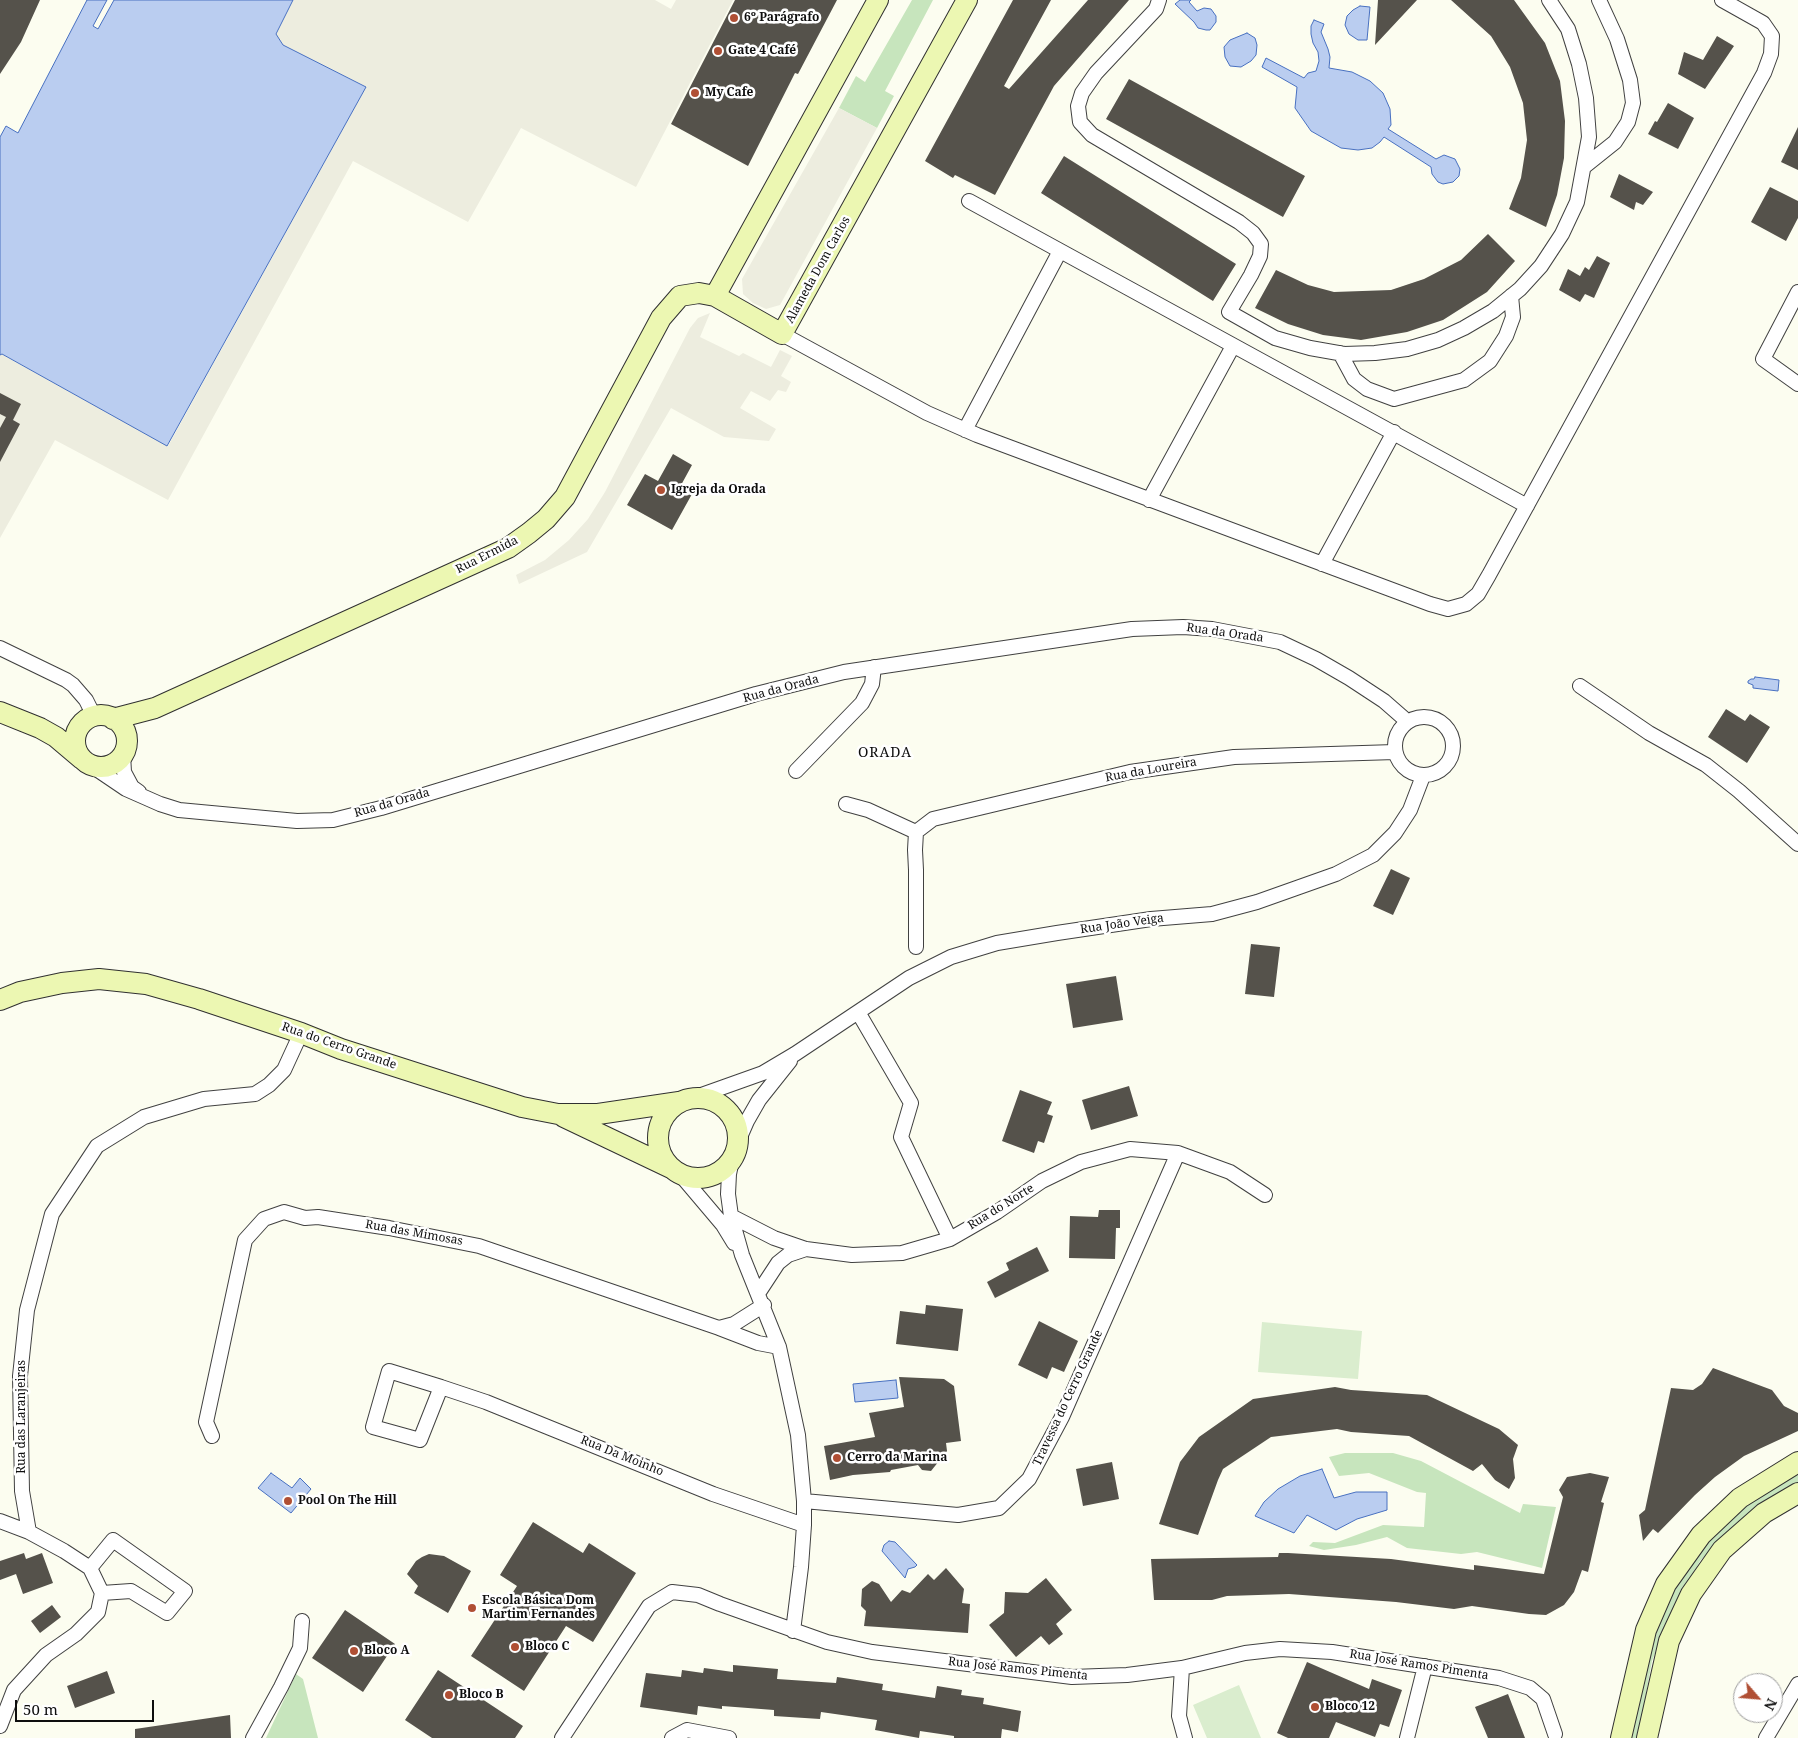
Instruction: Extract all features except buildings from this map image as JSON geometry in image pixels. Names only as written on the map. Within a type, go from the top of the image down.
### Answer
[{"type":"street","points":[[715,296],[878,0]]},
{"type":"street","name":"Alameda Dom Carlos","points":[[715,296],[782,334],[966,0]]},
{"type":"street","points":[[1159,0],[1156,9],[1096,73],[1082,93],[1078,106],[1080,122],[1092,135],[1239,222],[1261,244],[1260,256],[1229,312],[1275,338],[1310,348],[1340,353],[1375,353],[1406,349],[1438,340],[1464,328],[1511,296],[1541,266],[1562,234],[1577,202],[1589,137],[1586,98],[1579,64],[1568,28],[1550,0]]},
{"type":"street","points":[[1585,166],[1616,142],[1628,122],[1633,103],[1630,80],[1617,39],[1599,0]]},
{"type":"street","points":[[782,334],[927,413],[965,430],[1430,604],[1448,609],[1466,604],[1478,594],[1764,73],[1771,54],[1772,36],[1763,24],[1724,1]]},
{"type":"street","points":[[968,202],[1527,506]]},
{"type":"street","points":[[965,430],[1060,251]]},
{"type":"street","points":[[1798,292],[1763,359],[1798,384]]},
{"type":"street","name":"Rua Ermida","points":[[155,708],[508,548],[529,533],[546,519],[565,497],[662,318],[680,296],[699,293],[715,296]]},
{"type":"street","points":[[1340,353],[1354,379],[1367,389],[1394,399],[1464,380],[1490,362],[1506,336],[1513,317],[1511,296]]},
{"type":"street","points":[[1149,500],[1233,346]]},
{"type":"street","points":[[1322,564],[1394,432]]},
{"type":"street","name":"Rua da Orada","points":[[146,796],[160,804],[179,810],[297,821],[333,820],[381,808],[756,694],[844,672],[1132,629],[1183,627],[1212,629],[1280,642],[1350,678],[1384,701],[1408,722]]},
{"type":"street","points":[[0,648],[73,685],[86,700],[96,720]]},
{"type":"street","points":[[796,772],[862,703],[872,684],[874,667]]},
{"type":"street","points":[[1580,686],[1648,733],[1706,765],[1739,791],[1798,844]]},
{"type":"street","points":[[40,728],[60,729],[155,708]]},
{"type":"street","points":[[146,796],[132,787],[124,772],[124,751],[126,739],[120,724],[96,720],[75,735],[75,745],[78,754],[88,764],[106,766],[118,760],[124,751],[135,727],[155,708]]},
{"type":"street","points":[[0,712],[40,728],[64,743],[88,764],[120,785],[146,796]]},
{"type":"street","points":[[1424,717],[1439,722],[1446,727],[1453,742],[1452,751],[1446,766],[1423,776],[1408,771],[1398,759],[1395,752],[1395,743],[1397,735],[1408,722],[1424,717]]},
{"type":"street","name":"Rua da Loureira","points":[[916,832],[933,819],[1130,772],[1234,757],[1395,752]]},
{"type":"street","name":"Rua João Veiga","points":[[685,1101],[763,1073],[795,1054],[909,978],[951,957],[996,943],[1152,919],[1212,914],[1258,902],[1336,874],[1372,855],[1395,833],[1410,810],[1423,776]]},
{"type":"street","points":[[846,804],[868,810],[916,832],[916,947]]},
{"type":"street","name":"Rua do Cerro Grande","points":[[0,1000],[20,992],[62,983],[99,979],[146,984],[199,999],[301,1033],[341,1049],[522,1107],[558,1114],[598,1114],[685,1101]]},
{"type":"street","points":[[858,1012],[911,1103],[901,1137],[950,1238]]},
{"type":"street","name":"Rua das Laranjeiras","points":[[29,1532],[22,1491],[20,1376],[27,1310],[52,1214],[97,1146],[144,1117],[204,1099],[255,1094],[269,1085],[284,1070],[301,1033]]},
{"type":"street","points":[[793,1631],[804,1525],[804,1501],[798,1435],[779,1347],[742,1255],[731,1216],[728,1174],[735,1150],[747,1121],[759,1100],[795,1054]]},
{"type":"street","points":[[558,1114],[675,1170],[691,1177],[704,1178],[716,1174],[726,1166],[735,1150],[737,1133],[734,1122],[725,1110],[712,1101],[701,1098],[685,1101],[669,1110],[662,1121],[658,1133],[658,1146],[663,1158],[675,1170],[723,1225],[742,1255]]},
{"type":"street","name":"Rua do Norte","points":[[731,1216],[774,1238],[806,1250],[852,1255],[902,1253],[950,1238],[997,1212],[1042,1181],[1081,1162],[1130,1149],[1178,1153],[1230,1172],[1265,1195]]},
{"type":"street","name":"Travessa do Cerro Grande","points":[[804,1501],[958,1515],[999,1508],[1029,1478],[1062,1417],[1178,1153]]},
{"type":"street","name":"Rua das Mimosas","points":[[212,1436],[206,1422],[245,1240],[264,1219],[284,1212],[306,1218],[318,1217],[380,1226],[479,1246],[758,1343],[779,1347]]},
{"type":"street","points":[[719,1328],[734,1324],[761,1299],[778,1263],[788,1255],[806,1250]]},
{"type":"street","name":"Rua Da Moinho","points":[[441,1387],[420,1440],[373,1428],[389,1371],[441,1387],[486,1402],[713,1494],[804,1525]]},
{"type":"street","points":[[1621,1738],[1646,1630],[1666,1584],[1700,1535],[1740,1498],[1798,1462]]},
{"type":"street","points":[[1647,1738],[1669,1641],[1691,1594],[1722,1550],[1764,1513],[1798,1493]]},
{"type":"street","points":[[0,1521],[29,1532],[90,1568],[102,1593],[98,1612],[76,1634],[46,1655],[14,1690],[0,1726]]},
{"type":"street","points":[[90,1568],[113,1540],[185,1591],[167,1613],[131,1591],[102,1593]]},
{"type":"street","name":"Rua José Ramos Pimenta","points":[[562,1738],[649,1606],[672,1592],[698,1594],[793,1631],[827,1642],[872,1652],[1072,1677],[1126,1676],[1182,1668],[1245,1653],[1280,1649],[1332,1652],[1425,1666],[1499,1678],[1530,1688],[1543,1699],[1555,1734]]},
{"type":"street","points":[[253,1738],[282,1687],[300,1648],[302,1621]]},
{"type":"street","points":[[1407,1738],[1425,1666]]},
{"type":"street","points":[[1182,1668],[1178,1716],[1185,1738]]},
{"type":"street","points":[[1766,1738],[1798,1684]]},
{"type":"street","points":[[672,1738],[687,1730],[729,1738]]},
{"type":"green space","points":[[912,0],[933,0],[885,91],[894,96],[877,128],[839,108],[856,76],[865,82]]},
{"type":"green space","points":[[1262,1322],[1362,1331],[1358,1379],[1258,1372]]},
{"type":"green space","points":[[1345,1453],[1393,1453],[1421,1461],[1520,1513],[1523,1504],[1556,1507],[1542,1568],[1477,1552],[1461,1554],[1407,1548],[1387,1537],[1356,1545],[1324,1550],[1309,1546],[1313,1542],[1335,1543],[1383,1525],[1424,1527],[1426,1493],[1417,1492],[1369,1473],[1339,1476],[1329,1457]]},
{"type":"green space","points":[[1798,1475],[1798,1483],[1766,1500],[1729,1530],[1700,1561],[1672,1611],[1652,1661],[1638,1738],[1629,1738],[1649,1651],[1671,1595],[1705,1544],[1740,1510],[1784,1480]]},
{"type":"green space","points":[[296,1674],[303,1679],[318,1738],[266,1738]]},
{"type":"green space","points":[[1239,1685],[1261,1738],[1207,1738],[1193,1705]]},
{"type":"shaded area","points":[[293,0],[655,0],[671,9],[676,0],[733,0],[636,187],[521,128],[468,222],[353,161],[168,500],[55,440],[0,538],[0,355],[168,446],[366,87],[283,45],[276,35]]},
{"type":"shaded area","points":[[839,108],[877,128],[780,305],[766,309],[753,303],[743,294],[742,279]]},
{"type":"shaded area","points":[[710,313],[700,337],[739,356],[743,353],[771,367],[780,350],[792,356],[781,376],[791,382],[786,392],[778,390],[770,401],[751,391],[740,408],[776,429],[769,441],[724,437],[671,408],[587,552],[519,584],[516,575],[545,560],[569,540],[588,519],[605,492],[690,328],[698,318]]},
{"type":"water","points":[[87,0],[107,0],[93,26],[98,29],[114,0],[293,0],[276,34],[283,45],[366,87],[167,446],[2,354],[0,355],[0,137],[6,126],[18,133]]},
{"type":"water","points":[[1180,0],[1191,0],[1189,2],[1197,11],[1204,8],[1211,9],[1216,16],[1216,22],[1210,30],[1198,28],[1175,4]]},
{"type":"water","points":[[1360,6],[1370,7],[1367,40],[1358,40],[1349,34],[1345,25],[1347,16]]},
{"type":"water","points":[[1314,20],[1324,24],[1321,32],[1330,57],[1329,68],[1352,72],[1370,81],[1383,93],[1390,109],[1391,125],[1388,129],[1436,159],[1444,155],[1455,159],[1460,169],[1459,176],[1453,182],[1443,184],[1438,182],[1432,174],[1431,167],[1384,137],[1372,148],[1358,150],[1341,148],[1311,131],[1295,108],[1297,87],[1262,67],[1266,58],[1304,78],[1308,73],[1316,71],[1319,61],[1318,52],[1311,34],[1311,26]]},
{"type":"water","points":[[1247,33],[1255,38],[1257,45],[1256,55],[1251,61],[1241,67],[1230,66],[1225,57],[1224,47],[1230,40]]},
{"type":"water","points":[[1755,677],[1779,680],[1778,691],[1753,688],[1753,685],[1748,683],[1748,681]]},
{"type":"water","points":[[896,1380],[898,1398],[855,1402],[853,1384]]},
{"type":"water","points":[[1322,1469],[1334,1498],[1356,1492],[1387,1492],[1387,1510],[1357,1519],[1336,1530],[1307,1515],[1294,1533],[1255,1516],[1264,1502],[1278,1489],[1300,1476]]},
{"type":"water","name":"Pool On The Hill","points":[[271,1473],[292,1488],[300,1478],[311,1489],[291,1513],[258,1488]]},
{"type":"water","points":[[889,1541],[895,1542],[917,1565],[908,1569],[905,1578],[882,1551],[884,1545]]},
{"type":"place","name":"6º Parágrafo","points":[[734,18]]},
{"type":"place","name":"Gate 4 Café","points":[[718,51]]},
{"type":"place","name":"My Cafe","points":[[695,93]]},
{"type":"place","name":"Igreja da Orada","points":[[661,490]]},
{"type":"place","name":"Cerro da Marina","points":[[837,1458]]},
{"type":"place","name":"Pool On The Hill","points":[[288,1501]]},
{"type":"place","name":"Escola Básica Dom Martim Fernandes","points":[[472,1608]]},
{"type":"place","name":"Bloco C","points":[[515,1647]]},
{"type":"place","name":"Bloco A","points":[[354,1651]]},
{"type":"place","name":"Bloco B","points":[[449,1695]]},
{"type":"place","name":"Bloco 12","points":[[1315,1707]]},
{"type":"district","name":"ORADA","points":[[885,753]]}]
